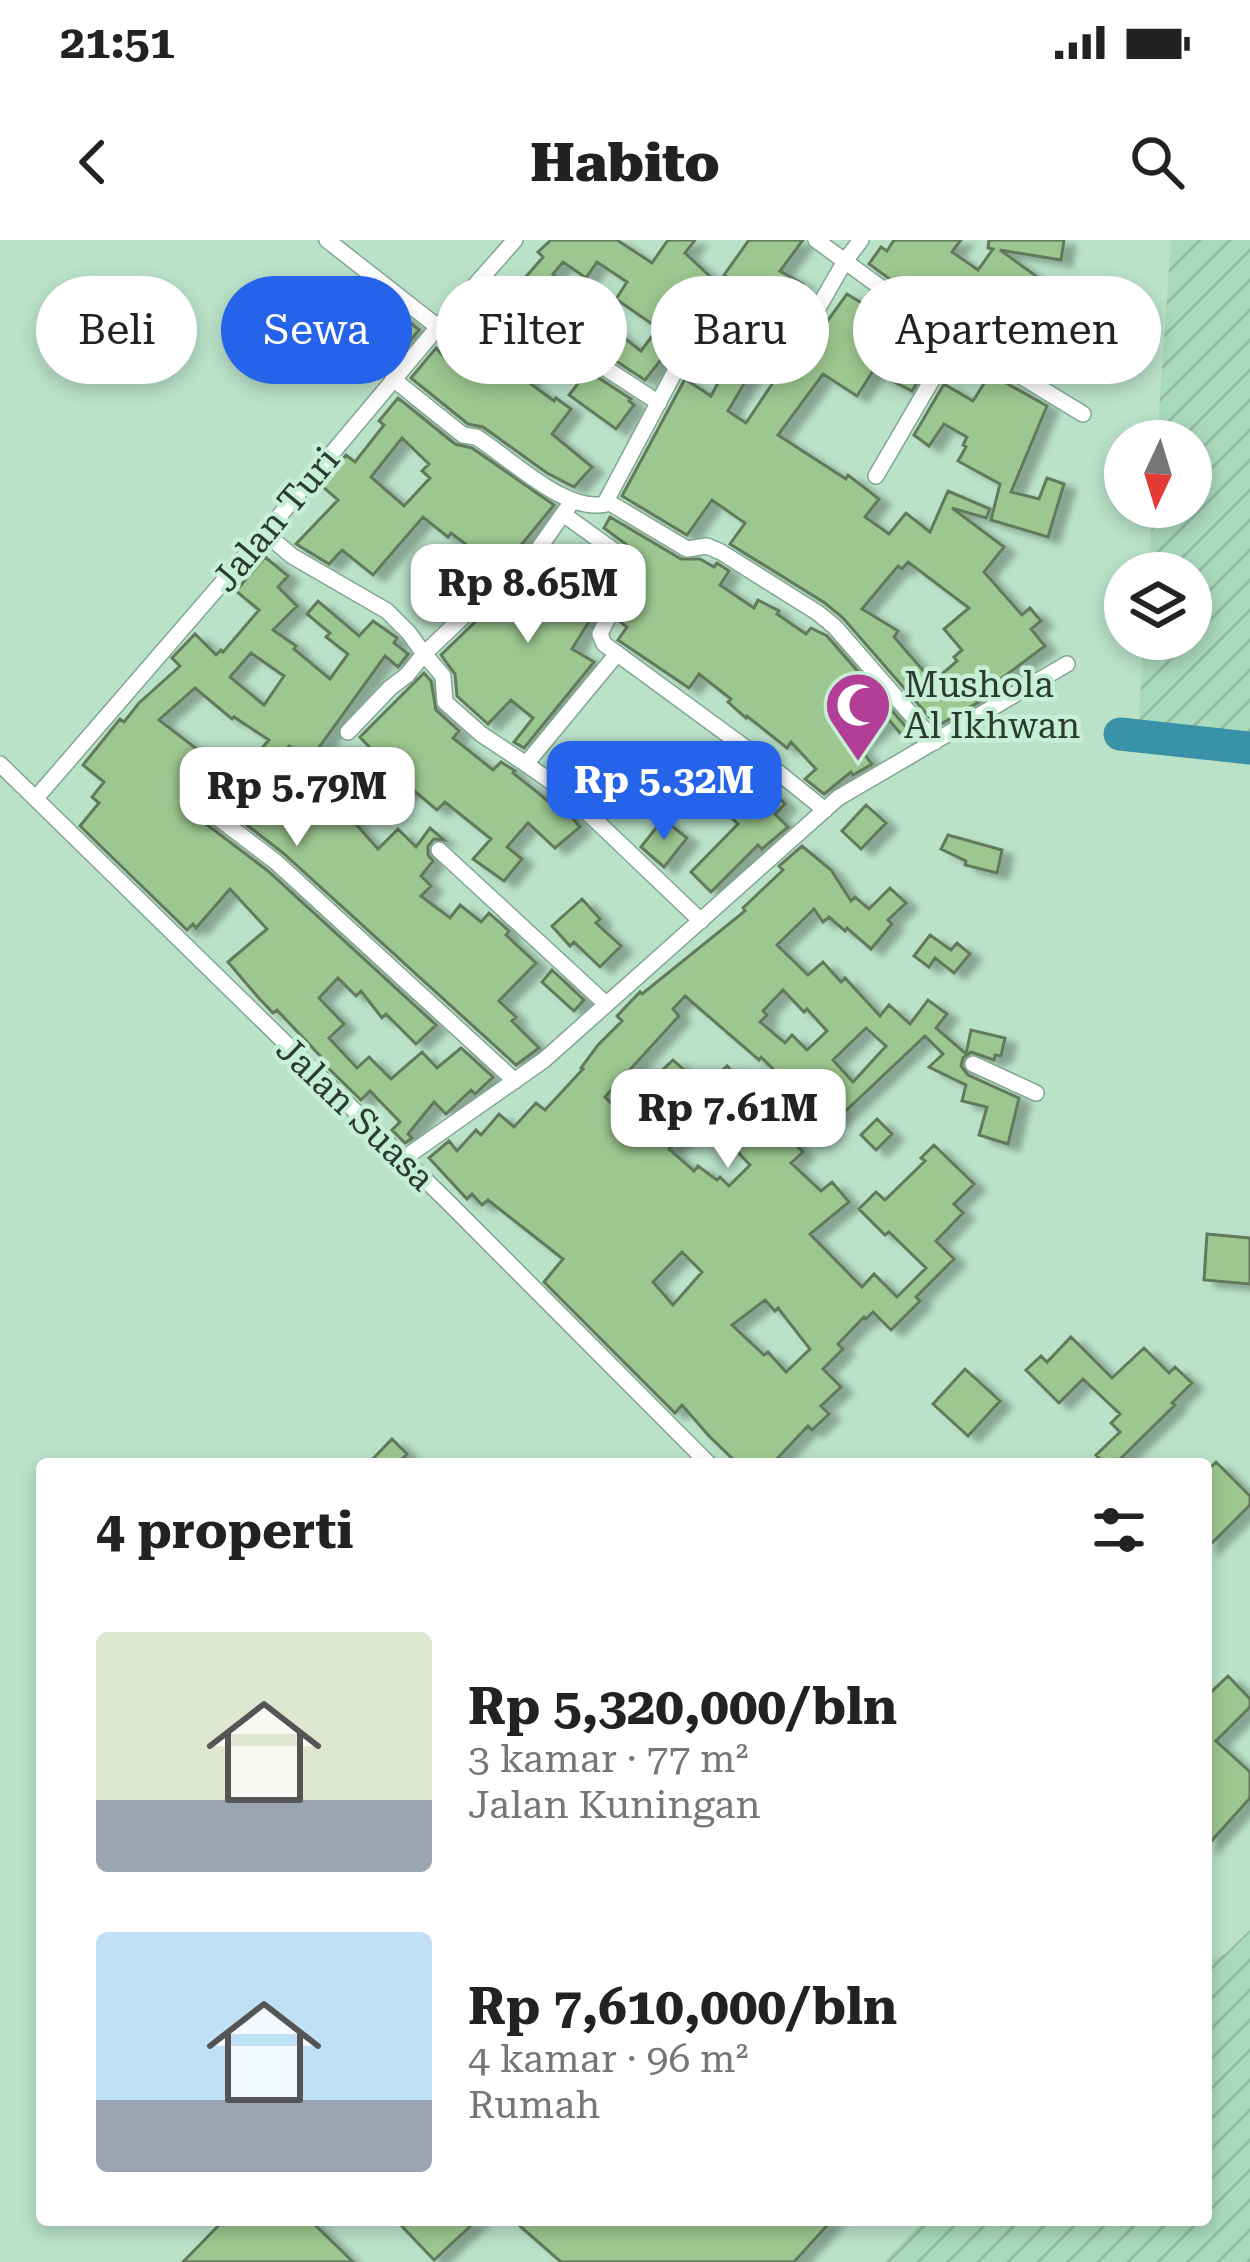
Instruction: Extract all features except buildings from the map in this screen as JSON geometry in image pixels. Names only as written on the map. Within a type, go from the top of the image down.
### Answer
[{"type":"street","points":[[327,240],[436,325]]},
{"type":"street","name":"Jalan Turi","points":[[483,276],[515,240]]},
{"type":"street","points":[[816,240],[865,276]]},
{"type":"street","points":[[567,508],[605,503],[705,315],[717,304],[733,302],[802,336],[861,240]]},
{"type":"street","name":"Jalan Turi","points":[[412,357],[436,329]]},
{"type":"street","points":[[627,382],[659,403]]},
{"type":"street","name":"Jalan Turi","points":[[36,798],[389,384]]},
{"type":"street","points":[[399,384],[463,436],[476,437],[620,555],[599,602],[608,617],[600,638],[616,656],[825,810]]},
{"type":"street","points":[[876,476],[930,384]]},
{"type":"street","points":[[1034,384],[1083,414]]},
{"type":"street","points":[[605,503],[687,549],[706,546],[722,552],[818,613],[935,742]]},
{"type":"street","points":[[348,732],[493,588],[520,574],[567,508]]},
{"type":"street","points":[[265,532],[292,556],[387,611],[443,676],[445,702],[481,734],[567,793],[700,921]]},
{"type":"street","points":[[526,764],[616,656]]},
{"type":"street","points":[[403,1159],[544,1060],[838,798],[1067,664]]},
{"type":"street","name":"Jalan Suasa","points":[[0,764],[703,1458]]},
{"type":"street","points":[[206,808],[276,862],[515,1081]]},
{"type":"street","points":[[439,850],[606,1004]]},
{"type":"street","points":[[973,1064],[1036,1094]]},
{"type":"shaded area","points":[[1171,240],[1250,240],[1250,761],[1137,746],[1143,660],[1212,660],[1212,552],[1150,552],[1151,528],[1212,528],[1212,420],[1158,420]]},
{"type":"shaded area","points":[[1250,1930],[1250,2262],[884,2262],[918,2226],[1212,2226],[1212,1959],[1225,1954]]},
{"type":"waterway","points":[[1120,734],[1250,748]]},
{"type":"place","name":"Mushola Al Ikhwan","points":[[858,764]]}]
